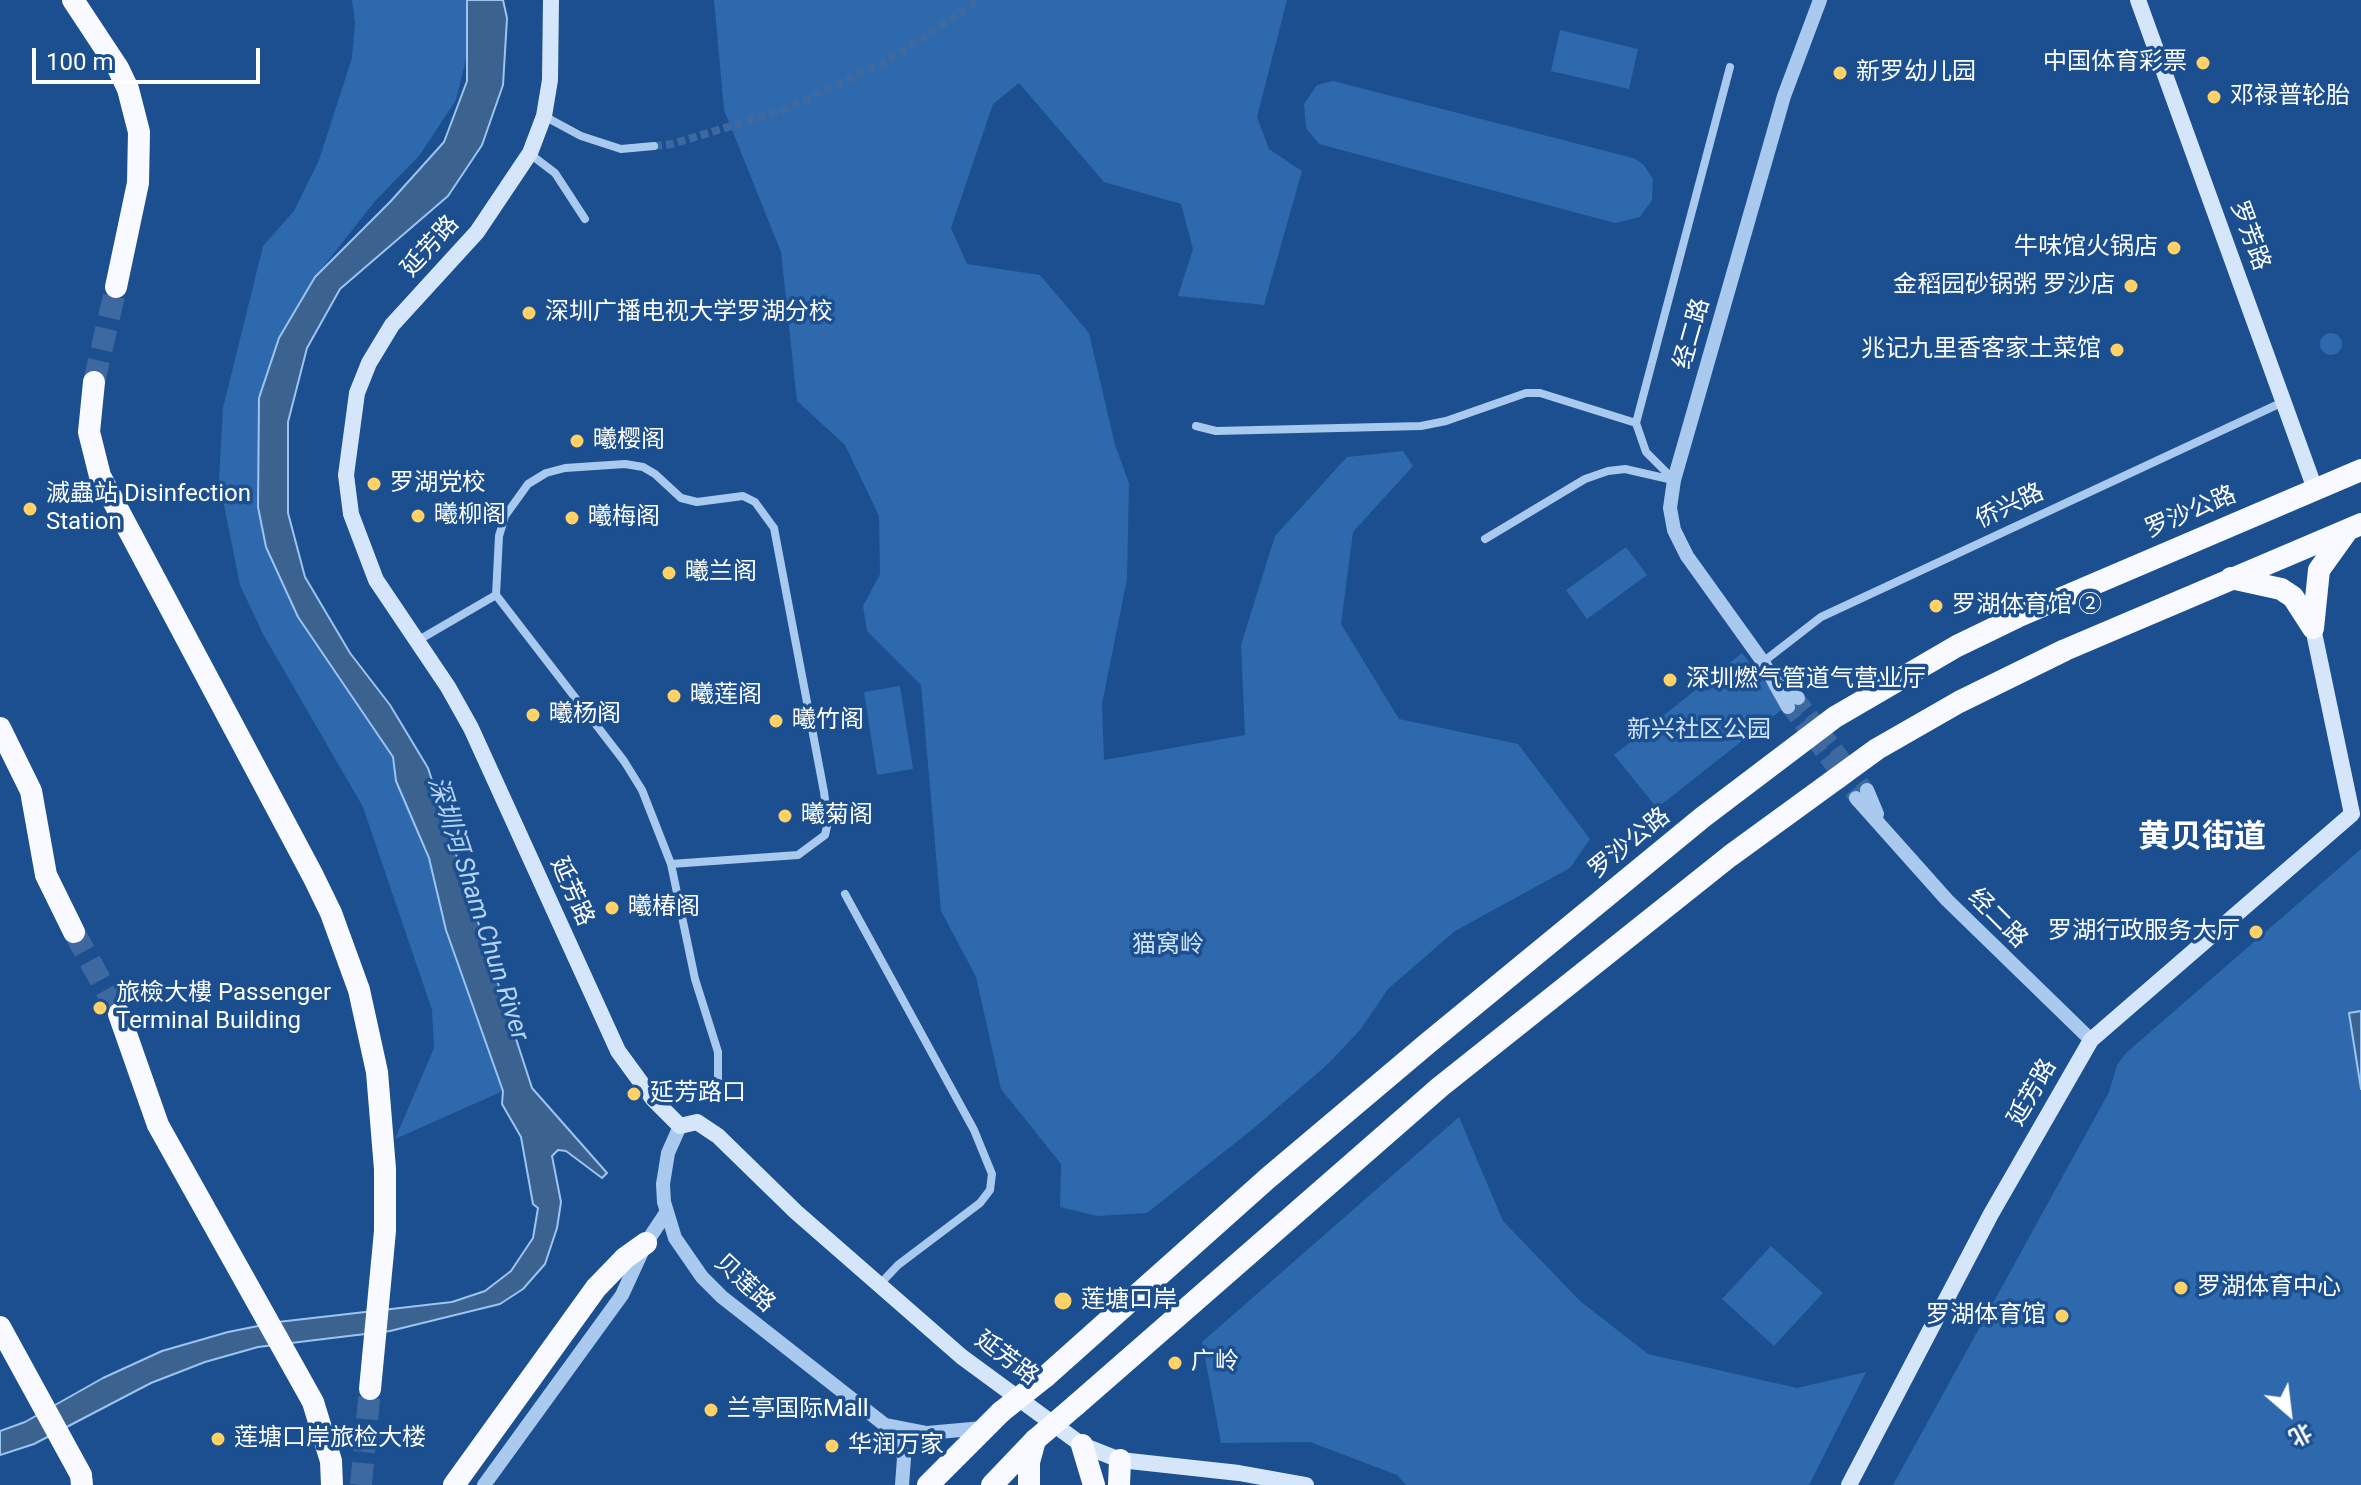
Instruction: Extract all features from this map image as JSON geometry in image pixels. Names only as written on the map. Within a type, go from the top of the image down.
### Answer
[{"type":"highway","points":[[73,0],[118,68],[128,89],[139,132],[138,183],[116,287]]},
{"type":"highway","points":[[94,382],[89,432],[100,476],[331,913],[359,990],[377,1072],[385,1169],[385,1231],[370,1389]]},
{"type":"highway","name":"罗沙公路","points":[[983,1428],[1045,1377],[1268,1178],[1428,1043],[1703,817],[1835,717],[1893,681],[1993,628],[2361,470]]},
{"type":"highway","points":[[992,1485],[1035,1440],[1440,1087],[1799,803],[1877,749],[1959,702],[2230,578],[2355,527]]},
{"type":"highway","points":[[2313,628],[2319,570],[2355,527]]},
{"type":"highway","points":[[2230,578],[2281,589],[2293,597],[2313,628]]},
{"type":"highway","points":[[0,728],[31,791],[46,875],[74,932]]},
{"type":"highway","points":[[119,1014],[154,1115],[205,1214],[313,1402],[331,1461],[332,1485]]},
{"type":"highway","points":[[454,1485],[596,1288],[625,1258],[646,1243]]},
{"type":"highway","points":[[0,1327],[81,1475],[82,1485]]},
{"type":"highway","points":[[928,1485],[983,1428]]},
{"type":"highway","points":[[1029,1485],[1029,1462],[1035,1440]]},
{"type":"highway","points":[[1082,1445],[1094,1485]]},
{"type":"highway","points":[[1119,1485],[1120,1460]]},
{"type":"main road","name":"延芳路","points":[[551,0],[553,45],[544,116],[530,153],[468,243],[392,325],[369,363],[357,393],[346,475],[351,514],[376,580],[471,728],[618,1051],[653,1099],[680,1126],[697,1122],[718,1136],[796,1212],[962,1357],[1082,1445],[1120,1460],[1239,1473],[1306,1485]]},
{"type":"main road","name":"罗芳路","points":[[2138,0],[2283,402],[2324,485]]},
{"type":"main road","points":[[2313,628],[2356,810]]},
{"type":"main road","name":"延芳路","points":[[1849,1485],[1991,1214],[2091,1040],[2356,810]]},
{"type":"street","name":"经二路","points":[[1793,702],[1687,556],[1674,530],[1670,508],[1674,480],[1784,96],[1820,0]]},
{"type":"street","points":[[1674,480],[1646,452],[1636,423],[1730,67]]},
{"type":"street","points":[[544,116],[581,136],[621,149],[654,146]]},
{"type":"street","points":[[530,153],[555,173],[585,219]]},
{"type":"street","points":[[1196,426],[1216,431],[1421,426],[1446,421],[1526,393],[1540,393],[1636,423]]},
{"type":"street","name":"侨兴路","points":[[1763,662],[1821,617],[2283,402]]},
{"type":"street","points":[[671,864],[798,855],[825,835],[828,822],[824,792],[774,528],[755,502],[743,496],[697,502],[681,498],[643,467],[565,468],[546,473],[528,484],[505,516],[499,536],[496,595],[624,761],[642,790],[671,864],[695,979],[718,1052],[718,1079]]},
{"type":"street","points":[[1485,539],[1585,479],[1608,471],[1625,469],[1674,480]]},
{"type":"street","points":[[416,641],[496,595]]},
{"type":"street","name":"经二路","points":[[1862,794],[1880,822],[1947,900],[2091,1040]]},
{"type":"street","points":[[845,894],[974,1130],[992,1174],[990,1190],[980,1203],[898,1265],[879,1285]]},
{"type":"street","name":"贝莲路","points":[[680,1126],[668,1153],[663,1184],[666,1213],[675,1238],[688,1259],[722,1297],[885,1425],[899,1443],[904,1458],[902,1485]]},
{"type":"street","points":[[484,1485],[622,1295],[646,1243],[666,1213]]},
{"type":"street","name":"贝莲路","points":[[885,1425],[927,1433],[983,1428]]},
{"type":"green space","points":[[352,0],[466,0],[468,15],[467,55],[456,100],[419,156],[376,200],[315,277],[259,398],[295,612],[393,758],[396,781],[431,866],[503,1091],[395,1139],[434,1048],[432,1010],[363,807],[263,634],[240,585],[219,480],[223,408],[263,246],[294,211],[319,160],[352,58],[355,22]]},
{"type":"green space","name":"猫窝岭","points":[[714,0],[1287,0],[1257,117],[1269,149],[1302,171],[1264,305],[1178,296],[1193,249],[1181,204],[1104,182],[1019,83],[993,104],[951,228],[967,264],[1040,275],[1089,333],[1115,445],[1129,483],[1127,579],[1102,704],[1104,760],[1245,735],[1241,645],[1275,536],[1347,457],[1403,451],[1413,466],[1353,532],[1341,624],[1399,719],[1518,744],[1590,839],[1570,868],[1455,931],[1388,989],[1360,1030],[1328,1064],[1147,1213],[1097,1216],[1060,1207],[1061,1164],[1001,1089],[976,977],[941,911],[921,685],[867,631],[863,606],[880,574],[879,516],[845,445],[797,401],[781,252],[724,110]]},
{"type":"green space","points":[[1560,30],[1638,49],[1629,89],[1551,71]]},
{"type":"green space","points":[[1333,81],[1633,158],[1643,164],[1653,179],[1652,200],[1640,217],[1615,223],[1319,144],[1306,128],[1304,104],[1317,85]]},
{"type":"green space","points":[[2331,333],[2339,336],[2342,344],[2339,352],[2331,355],[2323,352],[2320,344],[2323,336]]},
{"type":"green space","points":[[1626,547],[1647,575],[1587,619],[1566,590]]},
{"type":"green space","name":"新兴社区公园","points":[[1742,653],[1785,707],[1657,808],[1614,755]]},
{"type":"green space","points":[[900,686],[913,769],[877,775],[864,692]]},
{"type":"green space","name":"罗湖体育中心","points":[[2361,849],[2361,1485],[1893,1485],[2109,1092],[2117,1065],[2126,1053]]},
{"type":"green space","points":[[1459,1117],[1503,1221],[1580,1301],[1648,1354],[1797,1388],[1866,1372],[1809,1485],[1406,1485],[1397,1475],[1310,1442],[1221,1443],[1202,1342]]},
{"type":"green space","points":[[1771,1246],[1823,1293],[1774,1346],[1722,1299]]},
{"type":"shaded area","points":[[467,0],[503,0],[507,18],[503,85],[482,145],[448,196],[340,289],[307,348],[288,422],[288,513],[305,577],[350,653],[390,705],[428,768],[532,1088],[607,1173],[602,1178],[566,1151],[558,1150],[552,1156],[561,1202],[557,1228],[545,1264],[523,1289],[500,1304],[390,1331],[258,1347],[205,1362],[151,1383],[34,1444],[0,1455],[0,1431],[25,1422],[103,1378],[162,1351],[228,1332],[278,1322],[452,1302],[485,1291],[511,1271],[533,1238],[538,1208],[533,1204],[521,1137],[502,1104],[503,1091],[446,930],[429,858],[396,781],[393,757],[298,617],[266,547],[258,507],[259,398],[279,338],[315,277],[390,202],[444,142],[467,81]]},
{"type":"shaded area","points":[[2361,1011],[2361,1089],[2349,1013]]},
{"type":"tunnel","points":[[654,146],[672,144],[784,110],[888,60],[980,0]]},
{"type":"tunnel","points":[[94,382],[116,287]]},
{"type":"tunnel","points":[[1798,698],[1867,790]]},
{"type":"tunnel","points":[[1788,707],[1856,798]]},
{"type":"tunnel","points":[[74,932],[119,1014]]},
{"type":"tunnel","points":[[361,1485],[370,1389]]},
{"type":"place","name":"中国体育彩票","points":[[2203,63]]},
{"type":"place","name":"新罗幼儿园","points":[[1840,73]]},
{"type":"place","name":"邓禄普轮胎","points":[[2214,97]]},
{"type":"place","name":"牛味馆火锅店","points":[[2174,248]]},
{"type":"place","name":"金稻园砂锅粥 罗沙店","points":[[2131,286]]},
{"type":"place","name":"深圳广播电视大学罗湖分校","points":[[529,313]]},
{"type":"place","name":"兆记九里香客家土菜馆","points":[[2117,350]]},
{"type":"place","name":"曦樱阁","points":[[577,441]]},
{"type":"place","name":"罗湖党校","points":[[374,484]]},
{"type":"place","name":"滅蟲站 Disinfection Station","points":[[30,509]]},
{"type":"place","name":"曦柳阁","points":[[418,516]]},
{"type":"place","name":"曦梅阁","points":[[572,518]]},
{"type":"place","name":"曦兰阁","points":[[669,573]]},
{"type":"place","name":"罗湖体育馆 ②","points":[[1936,606]]},
{"type":"place","name":"深圳燃气管道气营业厅","points":[[1670,680]]},
{"type":"place","name":"曦莲阁","points":[[674,696]]},
{"type":"place","name":"曦杨阁","points":[[533,715]]},
{"type":"place","name":"曦竹阁","points":[[776,721]]},
{"type":"place","name":"曦菊阁","points":[[785,816]]},
{"type":"place","name":"曦椿阁","points":[[612,908]]},
{"type":"place","name":"罗湖行政服务大厅","points":[[2256,932]]},
{"type":"place","name":"旅檢大樓 Passenger Terminal Building","points":[[100,1008]]},
{"type":"place","name":"延芳路口","points":[[634,1094]]},
{"type":"place","name":"罗湖体育中心","points":[[2181,1288]]},
{"type":"place","name":"莲塘口岸","points":[[1063,1301]]},
{"type":"place","name":"罗湖体育馆","points":[[2062,1316]]},
{"type":"place","name":"广岭","points":[[1175,1363]]},
{"type":"place","name":"兰亭国际Mall","points":[[711,1410]]},
{"type":"place","name":"莲塘口岸旅检大楼","points":[[218,1439]]},
{"type":"place","name":"华润万家","points":[[832,1446]]},
{"type":"district","name":"黄贝街道","points":[[2202,839]]},
{"type":"water label","name":"深圳河 Sham Chun River","points":[[477,909]]}]
